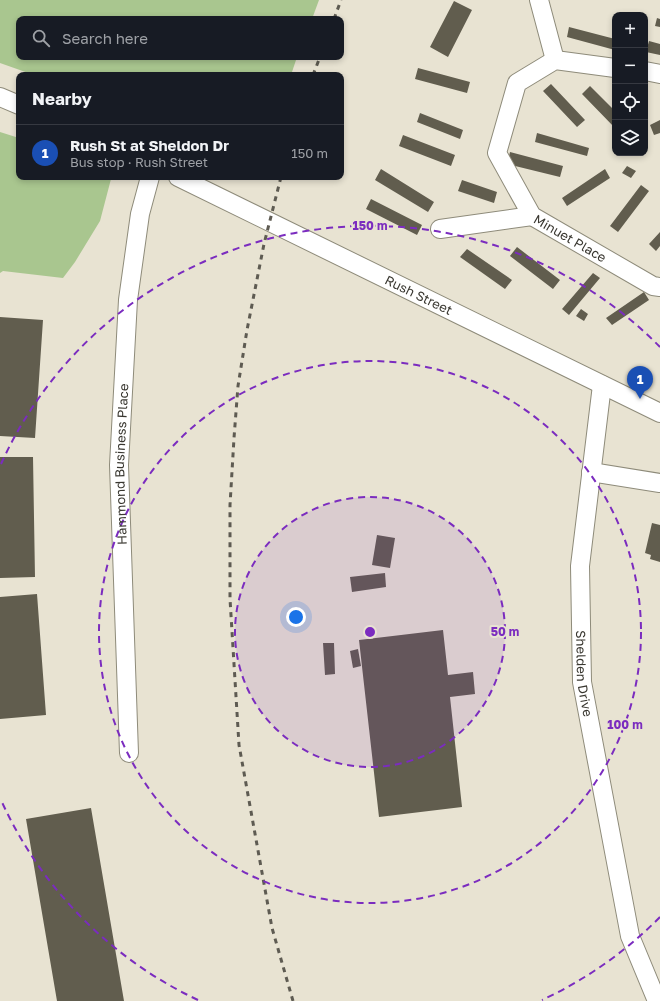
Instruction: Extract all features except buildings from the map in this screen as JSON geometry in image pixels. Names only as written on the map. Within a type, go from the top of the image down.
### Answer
[{"type":"street","points":[[539,0],[555,60],[612,68]]},
{"type":"street","name":"Minuet Place","points":[[555,60],[517,82],[498,153],[532,216],[653,286],[660,287]]},
{"type":"street","points":[[648,72],[660,74]]},
{"type":"street","points":[[0,97],[16,104]]},
{"type":"street","name":"Hammond Business Place","points":[[129,753],[119,465],[128,300],[140,214],[149,180]]},
{"type":"street","name":"Rush Street","points":[[184,180],[660,413]]},
{"type":"street","points":[[440,229],[532,216]]},
{"type":"street","name":"Shelden Drive","points":[[602,385],[580,566],[582,682],[630,936],[657,1001]]},
{"type":"street","points":[[591,472],[660,483]]},
{"type":"green space","points":[[0,0],[319,0],[313,16],[16,16],[16,60],[296,60],[292,72],[26,72],[0,63]]},
{"type":"green space","points":[[0,132],[16,137],[16,180],[111,180],[100,221],[75,262],[63,278],[3,271],[0,273]]},
{"type":"railway","points":[[335,16],[341,0]]},
{"type":"railway","points":[[314,72],[319,60]]},
{"type":"railway","points":[[280,180],[264,244],[247,330],[238,386],[230,505],[230,599],[239,745],[272,928],[293,1001]]},
{"type":"place","name":"Rush St at Sheldon Dr","points":[[640,399]]}]
